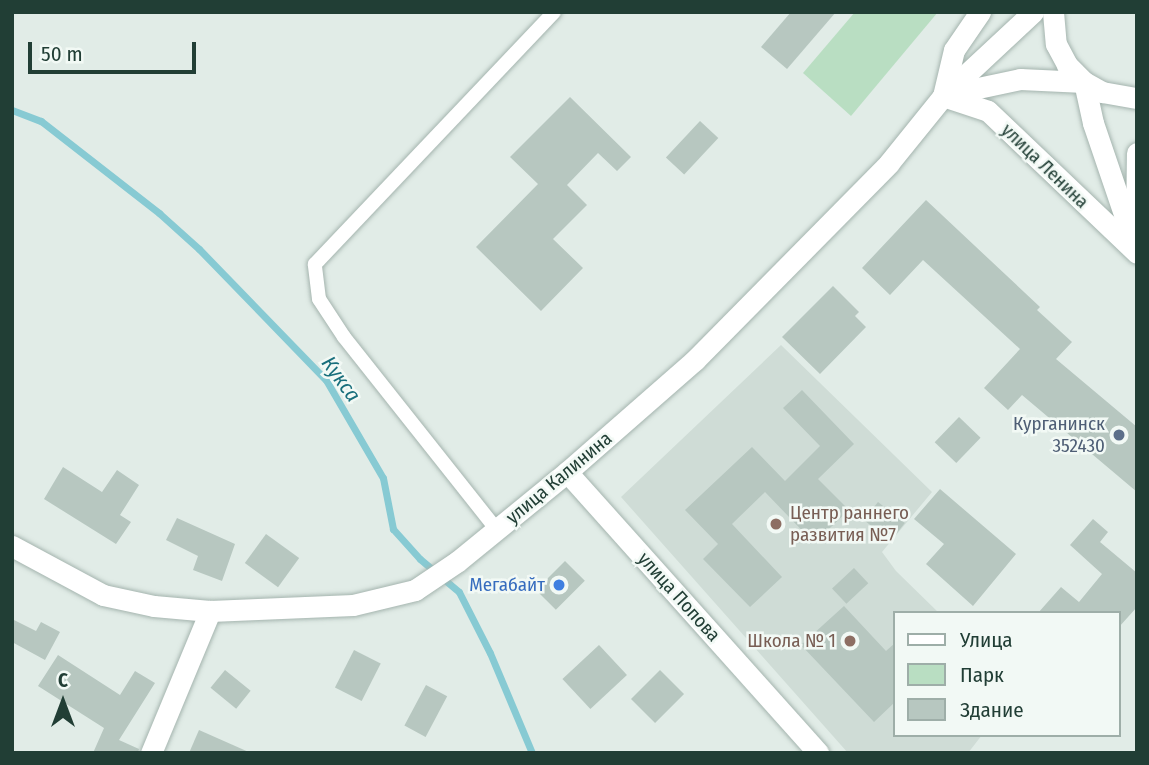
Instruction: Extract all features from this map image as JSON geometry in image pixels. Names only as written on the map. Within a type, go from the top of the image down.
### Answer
[{"type":"street","name":"улица Калинина","points":[[943,96],[954,50],[980,12]]},
{"type":"street","name":"улица Калинина","points":[[12,546],[103,595],[155,606],[210,611],[353,604],[415,590],[458,561],[568,472],[695,360],[888,163],[943,96],[1033,12]]},
{"type":"street","points":[[1052,12],[1056,44],[1068,65],[1084,82],[1102,92],[1137,98]]},
{"type":"street","points":[[943,96],[1020,79],[1084,82]]},
{"type":"street","name":"улица Ленина","points":[[1084,82],[1093,123],[1137,252]]},
{"type":"street","name":"улица Ленина","points":[[943,96],[988,111],[1137,252]]},
{"type":"street","points":[[1137,153],[1137,243]]},
{"type":"street","name":"улица Попова","points":[[568,472],[818,753]]},
{"type":"street","points":[[151,753],[210,611]]},
{"type":"lane","points":[[497,530],[344,337],[319,299],[315,264],[552,13]]},
{"type":"shaded area","name":"Центр раннего развития №7","points":[[781,345],[932,492],[882,552],[896,571],[937,611],[894,611],[894,737],[980,737],[968,753],[848,753],[621,497]]},
{"type":"green space","points":[[855,12],[938,12],[851,116],[803,73]]},
{"type":"building","points":[[791,12],[836,12],[787,69],[761,47]]},
{"type":"building","points":[[570,97],[631,157],[617,171],[598,153],[567,185],[587,205],[553,239],[583,268],[541,311],[476,247],[538,184],[510,157]]},
{"type":"building","points":[[700,121],[718,138],[684,175],[666,158]]},
{"type":"building","points":[[926,200],[1040,307],[1037,310],[1072,342],[1056,359],[1137,427],[1137,492],[1022,395],[1008,410],[984,388],[1020,349],[923,260],[890,295],[862,268]]},
{"type":"building","points":[[833,286],[859,312],[855,316],[866,327],[820,374],[782,337]]},
{"type":"building","points":[[802,390],[854,444],[818,479],[849,510],[814,543],[765,492],[732,524],[782,577],[750,607],[703,559],[718,544],[685,510],[752,447],[785,481],[820,446],[783,408]]},
{"type":"building","points":[[959,417],[981,438],[956,463],[935,442]]},
{"type":"building","points":[[63,467],[102,492],[117,470],[139,485],[120,515],[131,522],[116,544],[44,499]]},
{"type":"building","points":[[940,489],[1016,554],[973,606],[926,564],[944,544],[914,519]]},
{"type":"building","points":[[878,502],[905,523],[891,541],[864,520]]},
{"type":"building","points":[[177,518],[235,544],[222,581],[193,570],[198,556],[166,540]]},
{"type":"building","points":[[1093,519],[1108,532],[1100,542],[1137,573],[1137,607],[1121,625],[1121,611],[1040,611],[1061,587],[1079,602],[1102,574],[1070,545]]},
{"type":"building","points":[[266,534],[299,558],[278,587],[245,563]]},
{"type":"building","points":[[565,561],[585,581],[556,610],[536,590]]},
{"type":"building","points":[[854,568],[868,583],[846,604],[832,588]]},
{"type":"building","points":[[844,606],[886,651],[894,644],[894,703],[874,722],[801,645]]},
{"type":"building","points":[[12,619],[36,631],[41,622],[60,632],[45,660],[12,642]]},
{"type":"building","points":[[599,645],[627,675],[590,709],[562,679]]},
{"type":"building","points":[[354,650],[381,664],[362,701],[335,687]]},
{"type":"building","points":[[58,655],[120,695],[135,671],[155,683],[119,740],[139,749],[138,753],[93,753],[104,728],[38,686]]},
{"type":"building","points":[[225,670],[251,691],[236,709],[211,688]]},
{"type":"building","points":[[660,670],[684,694],[655,723],[631,699]]},
{"type":"building","points":[[426,685],[447,696],[426,737],[404,726]]},
{"type":"building","points":[[199,730],[251,753],[189,753]]},
{"type":"waterway","name":"Кукса","points":[[12,110],[41,121],[159,213],[199,249],[326,380],[383,478],[393,529],[420,559],[459,592],[490,653],[532,753]]},
{"type":"place","name":"Курганинск 352430","points":[[1119,435]]},
{"type":"place","name":"Центр раннего развития №7","points":[[776,524]]},
{"type":"place","name":"Мегабайт","points":[[559,585]]},
{"type":"place","name":"Школа № 1","points":[[850,641]]}]
